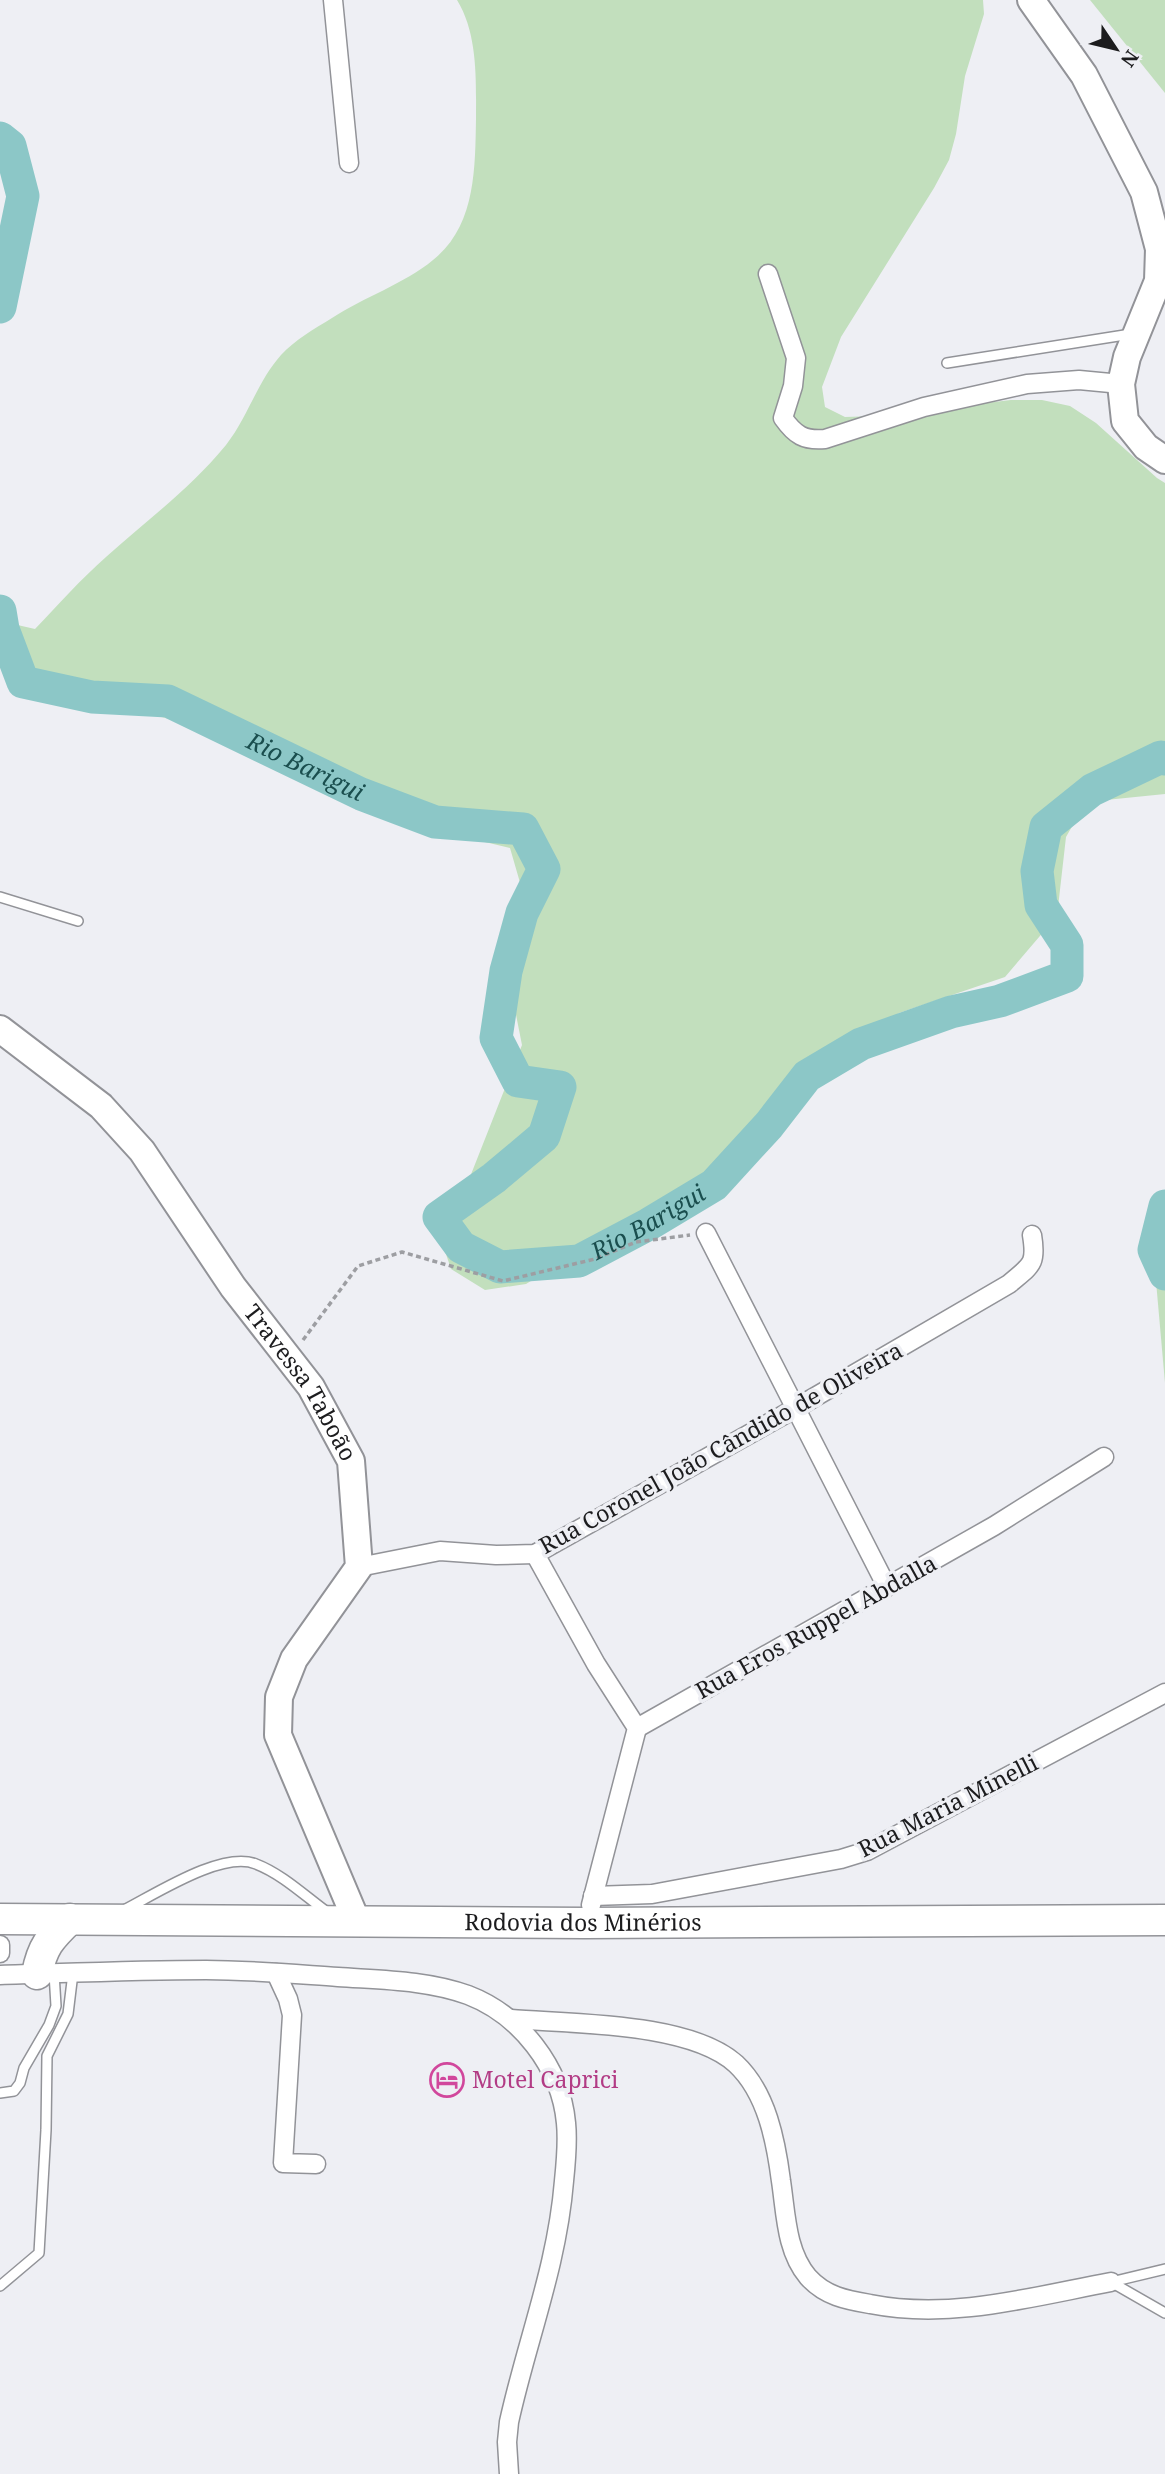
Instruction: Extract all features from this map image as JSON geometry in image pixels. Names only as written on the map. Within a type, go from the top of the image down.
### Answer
[{"type":"main road","name":"Rodovia dos Minérios","points":[[0,1919],[349,1922],[589,1910],[1165,1920]]},
{"type":"main road","points":[[46,1974],[41,1953],[50,1938],[70,1919]]},
{"type":"street","points":[[333,0],[349,163]]},
{"type":"street","points":[[1031,0],[1084,75],[1144,192],[1159,249],[1158,281],[1127,357],[1122,384],[1125,421],[1146,447],[1165,460]]},
{"type":"street","points":[[768,274],[796,358],[793,386],[783,418],[794,433],[809,440],[825,439],[924,407],[1027,384],[1079,380],[1122,384]]},
{"type":"street","name":"Travessa Taboão","points":[[0,1029],[101,1106],[142,1151],[233,1287],[311,1387],[351,1461],[359,1567]]},
{"type":"street","points":[[706,1233],[887,1587]]},
{"type":"street","name":"Rua Coronel João Cândido de Oliveira","points":[[359,1567],[440,1551],[496,1555],[535,1554],[796,1408],[1009,1284],[1030,1267],[1035,1255],[1032,1235]]},
{"type":"street","name":"Rua Eros Ruppel Abdalla","points":[[637,1728],[994,1526],[1104,1457]]},
{"type":"street","points":[[535,1554],[596,1664],[637,1728],[589,1910]]},
{"type":"street","points":[[349,1922],[278,1735],[279,1697],[294,1659],[359,1567]]},
{"type":"street","name":"Rua Maria Minelli","points":[[589,1910],[652,1894],[841,1859],[867,1851],[1165,1693]]},
{"type":"street","points":[[0,1945],[0,1953]]},
{"type":"street","points":[[0,1975],[206,1970],[406,1982],[441,1987],[469,1996],[511,2019],[536,2048],[553,2078],[566,2121],[567,2147],[561,2217],[554,2257],[509,2422],[509,2474]]},
{"type":"street","points":[[276,1973],[292,2015],[283,2163],[316,2164]]},
{"type":"street","points":[[511,2019],[668,2033],[695,2040],[717,2050],[737,2064],[764,2108],[774,2139],[789,2235],[795,2256],[820,2289],[836,2297],[891,2308],[944,2311],[975,2308],[1111,2282]]},
{"type":"lane","points":[[947,363],[1136,333]]},
{"type":"lane","points":[[0,897],[78,921]]},
{"type":"lane","points":[[105,1919],[205,1868],[227,1862],[254,1863],[349,1922]]},
{"type":"lane","points":[[0,2286],[39,2253],[47,2056],[68,2014],[73,1973]]},
{"type":"lane","points":[[0,2093],[13,2091],[20,2083],[24,2068],[49,2025],[56,2006],[46,1974]]},
{"type":"lane","points":[[1111,2282],[1165,2269]]},
{"type":"lane","points":[[1111,2282],[1165,2313]]},
{"type":"path","points":[[289,1358],[358,1266],[402,1252],[503,1281],[595,1259],[636,1242],[706,1233]]},
{"type":"green space","points":[[457,0],[983,0],[984,14],[965,76],[949,160],[841,337],[822,387],[825,407],[845,417],[876,416],[1011,400],[1042,400],[1070,406],[1096,423],[1165,483],[1165,794],[1086,802],[1066,837],[1057,916],[1005,977],[899,1013],[795,1081],[662,1223],[583,1249],[526,1284],[485,1290],[451,1269],[438,1230],[468,1182],[522,1045],[502,944],[521,886],[510,848],[372,815],[186,723],[43,688],[0,649],[0,621],[35,629],[97,565],[212,461],[234,434],[265,377],[286,350],[344,310],[422,269],[447,246],[458,231],[470,195],[473,176],[476,89],[469,27]]},
{"type":"green space","points":[[1090,0],[1165,0],[1165,93]]},
{"type":"green space","points":[[1165,1239],[1165,1383],[1155,1270]]},
{"type":"waterway","name":"Rio Barigui","points":[[0,138],[10,146],[23,196],[0,307]]},
{"type":"waterway","name":"Rio Barigui","points":[[0,611],[3,629],[23,682],[92,697],[168,701],[361,794],[435,822],[523,829],[544,869],[522,913],[506,971],[496,1038],[518,1081],[560,1087],[544,1136],[494,1178],[439,1217],[461,1247],[500,1267],[579,1261],[714,1185],[769,1125],[807,1076],[861,1044],[951,1012],[1000,1001],[1067,976],[1067,945],[1041,905],[1037,871],[1046,827],[1092,790],[1161,757],[1165,759]]},
{"type":"waterway","name":"Rio Barigui","points":[[1165,1206],[1154,1250],[1165,1274]]},
{"type":"place","name":"Motel Caprici","points":[[447,2080]]}]
